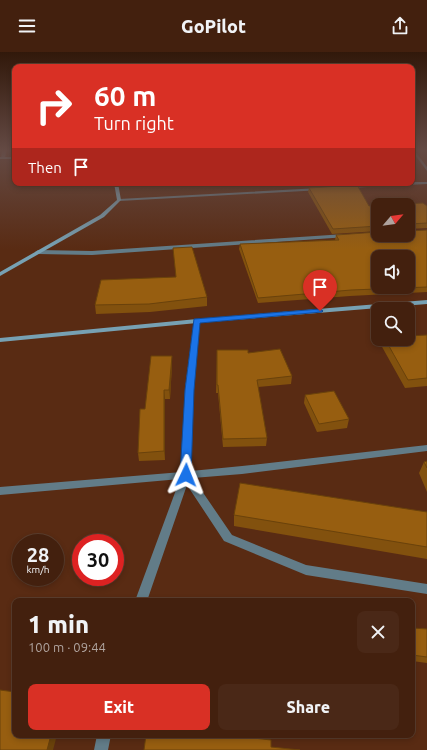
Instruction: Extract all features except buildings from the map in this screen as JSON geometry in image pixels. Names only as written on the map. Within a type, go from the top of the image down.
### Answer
[{"type":"street","points":[[117,186],[119,200]]},
{"type":"street","points":[[340,188],[375,186]]},
{"type":"street","points":[[0,274],[102,216],[119,200],[324,188]]},
{"type":"street","points":[[38,252],[92,253],[354,236]]},
{"type":"street","points":[[0,340],[197,321],[427,302]]},
{"type":"street","points":[[142,598],[186,475],[189,390],[197,321]]},
{"type":"street","points":[[0,491],[242,470],[427,448]]},
{"type":"street","points":[[186,475],[228,538],[306,570],[427,589]]},
{"type":"street","points":[[101,750],[103,738]]},
{"type":"route","points":[[186,475],[189,390],[197,321],[320,311]]}]
